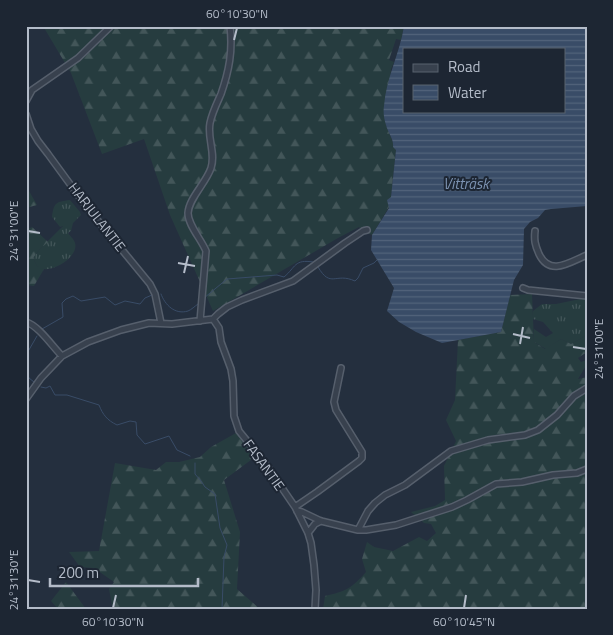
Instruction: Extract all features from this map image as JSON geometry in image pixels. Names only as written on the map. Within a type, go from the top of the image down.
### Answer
[{"type":"street","points":[[26,101],[32,90],[78,58],[111,26]]},
{"type":"street","points":[[200,320],[206,251],[203,243],[194,231],[188,214],[190,205],[210,171],[213,159],[210,123],[225,82],[230,60],[232,42],[230,26]]},
{"type":"street","name":"HARJULANTIE","points":[[26,114],[31,129],[38,141],[86,206],[150,284],[155,294],[161,323]]},
{"type":"street","points":[[26,400],[40,378],[62,356],[88,342],[121,330],[149,323],[172,324],[213,319],[227,308],[242,300],[293,281],[345,243],[367,230]]},
{"type":"street","points":[[535,231],[535,245],[541,257],[549,266],[558,267],[587,255]]},
{"type":"street","points":[[523,288],[587,296]]},
{"type":"street","name":"FASANTIE","points":[[213,319],[218,328],[233,381],[233,402],[239,431],[265,463],[296,509],[308,532],[314,565],[315,609]]},
{"type":"street","points":[[26,322],[36,328],[62,356]]},
{"type":"street","points":[[341,368],[335,407],[362,452],[362,458],[296,509],[321,521],[358,530],[366,530],[396,524],[452,507],[496,484],[522,482],[553,475],[577,473],[587,469]]},
{"type":"street","points":[[358,530],[368,511],[375,503],[385,495],[405,486],[451,451],[488,440],[525,435],[538,430],[557,415],[574,396],[587,388]]},
{"type":"street","points":[[308,532],[315,524],[321,521]]},
{"type":"green space","points":[[43,26],[404,26],[401,40],[396,39],[389,60],[394,62],[391,69],[386,125],[396,150],[389,207],[372,235],[359,227],[213,311],[170,215],[144,139],[102,154],[71,73]]},
{"type":"green space","points":[[29,191],[37,205],[26,208],[26,192]]},
{"type":"green space","points":[[70,200],[81,215],[73,223],[71,231],[68,233],[75,243],[75,248],[65,262],[54,268],[43,269],[37,266],[33,258],[63,226],[60,227],[52,217],[56,204]]},
{"type":"green space","points":[[32,227],[48,242],[33,258],[37,266],[44,269],[34,286],[26,285],[26,230]]},
{"type":"green space","points":[[532,294],[534,342],[545,349],[561,339],[571,344],[587,335],[587,352],[578,358],[581,362],[587,360],[587,364],[578,379],[587,377],[587,609],[323,609],[325,596],[348,588],[366,572],[362,559],[367,542],[374,547],[393,551],[419,537],[427,541],[436,533],[431,524],[424,523],[411,512],[435,506],[445,500],[444,466],[456,441],[446,420],[455,400],[458,340],[501,332],[510,295]]},
{"type":"green space","points":[[587,298],[587,335],[571,344],[561,339],[546,349],[534,342],[534,329],[546,337],[553,333],[543,322],[533,319],[533,311],[542,304],[556,304]]},
{"type":"green space","points":[[236,433],[255,457],[224,480],[240,532],[237,589],[260,609],[114,609],[109,589],[114,582],[94,568],[80,567],[69,552],[99,551],[115,463],[156,470],[166,462],[179,462],[200,457],[211,447]]},
{"type":"green space","points":[[66,582],[86,609],[58,609],[51,601]]},
{"type":"water","name":"Vitträsk","points":[[404,26],[587,26],[587,206],[545,210],[524,229],[523,265],[514,280],[501,332],[442,343],[416,332],[399,322],[387,311],[394,288],[371,250],[372,235],[389,208],[387,200],[391,197],[396,150],[393,147],[393,141],[385,123],[384,108],[387,85]]},
{"type":"waterway","points":[[318,267],[330,279],[343,278],[355,281],[363,268],[377,260]]},
{"type":"waterway","points":[[204,298],[227,279],[277,275],[284,277],[299,263],[313,262]]},
{"type":"waterway","points":[[161,294],[165,302],[179,312],[188,311],[198,304]]},
{"type":"waterway","points":[[42,329],[63,317],[62,303],[73,296],[81,301],[105,297],[115,305],[125,301],[140,304],[145,298],[152,295]]},
{"type":"waterway","points":[[26,355],[37,336]]},
{"type":"waterway","points":[[26,371],[29,378],[34,382]]},
{"type":"waterway","points":[[41,387],[46,388],[50,386],[55,395],[67,395],[99,405],[106,417],[117,425],[130,421],[136,422],[137,435],[145,444],[169,436],[177,450],[190,456]]},
{"type":"waterway","points":[[195,463],[195,474],[205,487],[215,494],[220,528],[227,545],[224,557],[222,609]]}]
